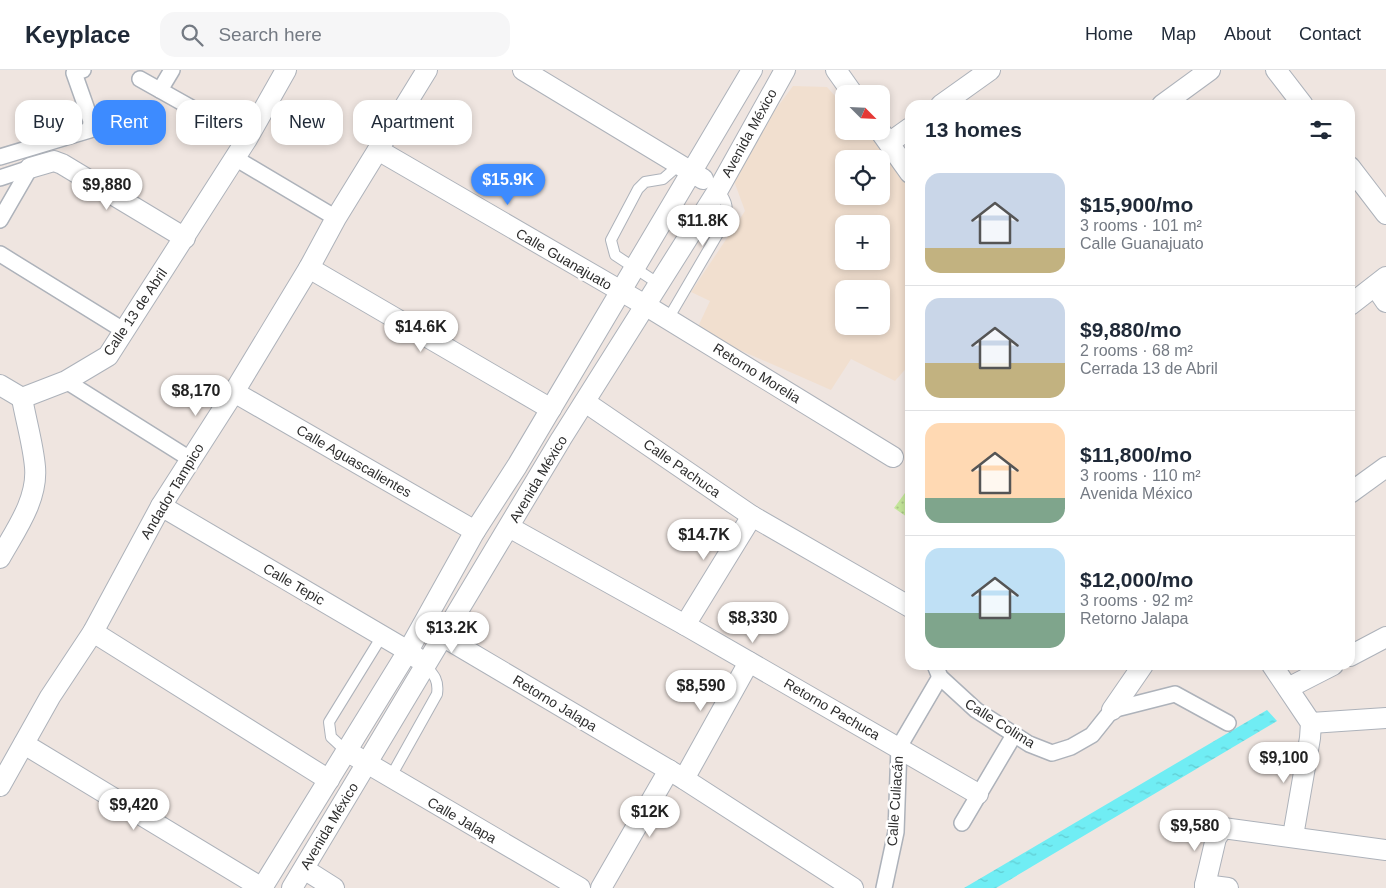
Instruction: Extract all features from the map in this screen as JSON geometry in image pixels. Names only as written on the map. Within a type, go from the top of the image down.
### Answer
[{"type":"street","points":[[0,157],[90,130],[91,120],[74,73],[83,70]]},
{"type":"street","points":[[160,90],[172,70]]},
{"type":"street","name":"Calle 13 de Abril","points":[[261,114],[286,70]]},
{"type":"street","name":"Andador Tampico","points":[[0,786],[50,697],[93,632],[161,506],[234,392],[309,268],[336,218],[427,70]]},
{"type":"street","points":[[523,70],[718,190]]},
{"type":"street","name":"Avenida México","points":[[262,888],[408,651],[475,531],[635,269],[686,169],[752,70]]},
{"type":"street","name":"Avenida México","points":[[292,888],[442,636],[585,402],[718,190],[785,70]]},
{"type":"street","points":[[836,70],[847,85]]},
{"type":"street","points":[[949,100],[990,70]]},
{"type":"street","points":[[1169,100],[1210,70]]},
{"type":"street","points":[[1276,70],[1299,100]]},
{"type":"street","points":[[140,79],[178,100]]},
{"type":"street","points":[[890,135],[905,130]]},
{"type":"street","points":[[886,140],[905,166]]},
{"type":"street","name":"Calle 13 de Abril","points":[[22,398],[66,382],[108,356],[243,145]]},
{"type":"street","name":"Calle Guanajuato","points":[[378,150],[620,292]]},
{"type":"street","points":[[235,158],[336,218]]},
{"type":"street","points":[[0,178],[54,161],[185,238]]},
{"type":"street","points":[[0,220],[30,168]]},
{"type":"street","points":[[1355,173],[1386,214]]},
{"type":"street","points":[[0,254],[123,330]]},
{"type":"street","points":[[309,268],[551,409]]},
{"type":"street","points":[[1355,302],[1382,288]]},
{"type":"street","name":"Retorno Morelia","points":[[620,292],[646,305],[893,457]]},
{"type":"street","points":[[66,382],[190,459]]},
{"type":"street","points":[[0,385],[22,398],[35,469],[34,484],[24,517],[0,558]]},
{"type":"street","name":"Calle Aguascalientes","points":[[234,392],[475,531]]},
{"type":"street","name":"Calle Pachuca","points":[[585,402],[752,516],[905,604]]},
{"type":"street","points":[[1355,489],[1386,467]]},
{"type":"street","name":"Calle Tepic","points":[[161,506],[408,651],[425,665]]},
{"type":"street","points":[[685,625],[752,516]]},
{"type":"street","name":"Retorno Pachuca","points":[[509,527],[685,625],[978,794]]},
{"type":"street","points":[[93,632],[329,780]]},
{"type":"street","name":"Retorno Jalapa","points":[[442,636],[676,774],[853,888]]},
{"type":"street","points":[[1355,653],[1386,637]]},
{"type":"street","points":[[601,888],[749,662]]},
{"type":"street","points":[[1112,710],[1137,670]]},
{"type":"street","points":[[1275,670],[1299,706],[1310,738],[1293,836]]},
{"type":"street","points":[[1299,706],[1329,670]]},
{"type":"street","name":"Calle Culiacán","points":[[884,888],[896,832],[898,747],[937,671]]},
{"type":"street","name":"Calle Colima","points":[[937,671],[976,710],[1029,744],[1052,753],[1071,747],[1092,735],[1112,710]]},
{"type":"street","points":[[1112,710],[1175,694],[1228,723]]},
{"type":"street","points":[[1299,706],[1386,718]]},
{"type":"street","points":[[962,823],[1014,735]]},
{"type":"street","points":[[24,744],[262,888]]},
{"type":"street","name":"Calle Jalapa","points":[[346,750],[366,764],[580,888]]},
{"type":"street","points":[[1228,888],[1205,886],[1220,832],[1223,828],[1386,850]]},
{"type":"street","points":[[304,869],[334,888]]},
{"type":"lane","points":[[659,284],[615,255],[611,240],[638,190],[645,182],[663,179],[686,169]]},
{"type":"lane","points":[[668,319],[724,225],[728,207],[726,200],[718,190]]},
{"type":"lane","points":[[346,750],[331,737],[329,722],[382,636]]},
{"type":"lane","points":[[390,778],[437,694],[438,685],[436,678],[425,665]]},
{"type":"shaded area","points":[[793,86],[827,87],[835,96],[835,140],[874,140],[883,150],[835,150],[835,205],[890,205],[890,158],[905,174],[905,370],[895,381],[851,359],[831,390],[696,331],[710,301],[691,292],[745,211],[734,181],[767,121]]},
{"type":"green space","points":[[905,493],[905,516],[894,508]]},
{"type":"water","points":[[1267,710],[1277,721],[996,888],[964,888]]}]
